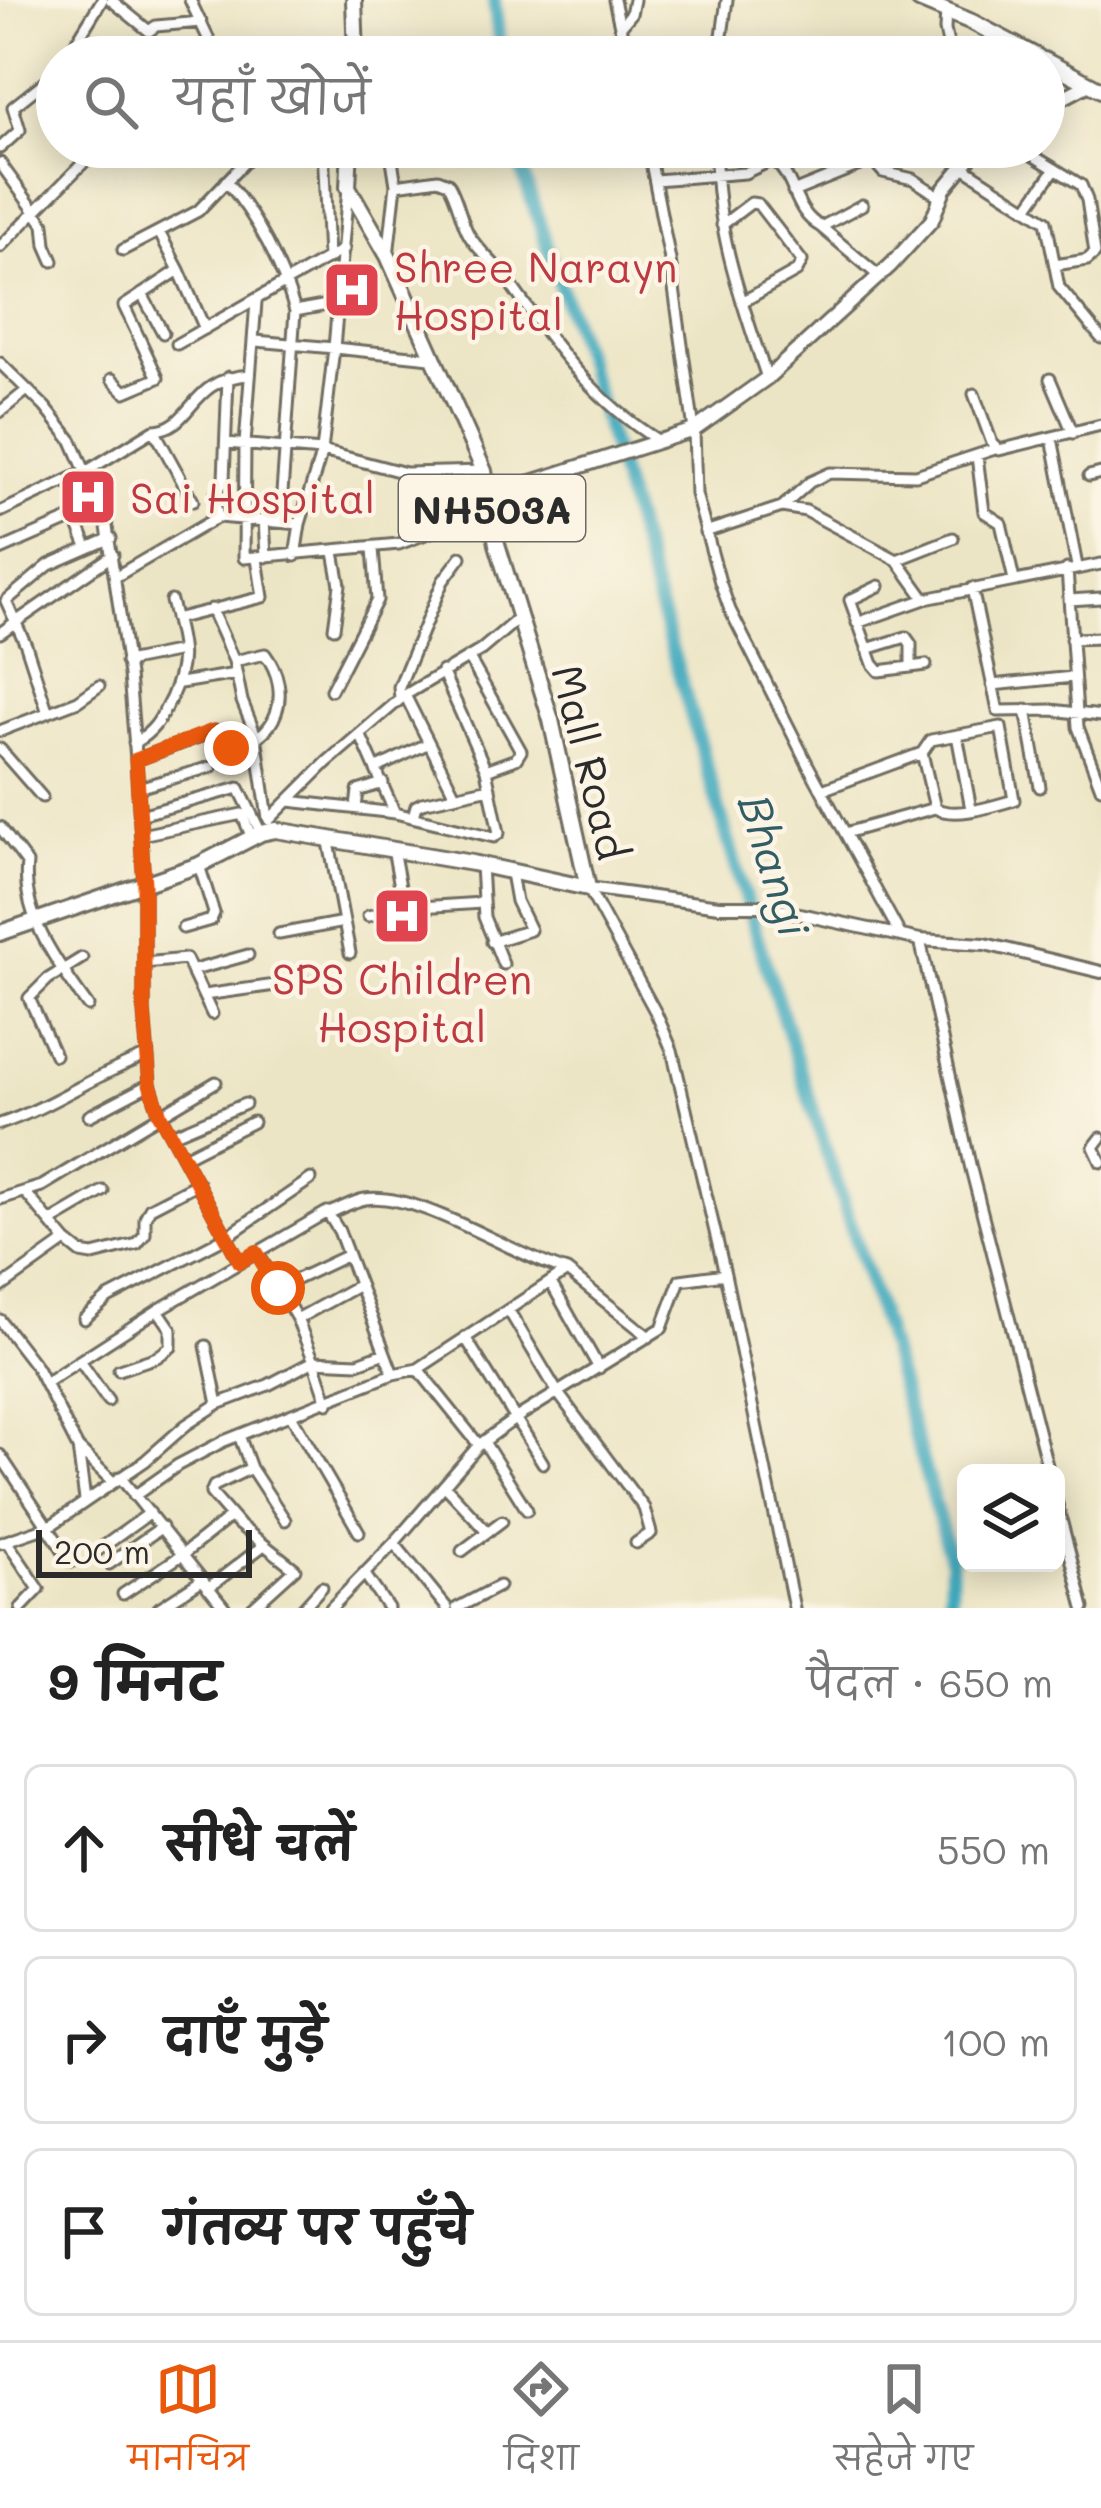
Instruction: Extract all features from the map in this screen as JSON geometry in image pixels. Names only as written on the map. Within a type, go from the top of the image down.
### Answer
[{"type":"main road","points":[[354,0],[355,36]]},
{"type":"main road","points":[[919,0],[997,36]]},
{"type":"main road","points":[[1065,71],[1095,87]]},
{"type":"main road","points":[[1065,99],[1095,87]]},
{"type":"main road","points":[[348,187],[349,168]]},
{"type":"main road","points":[[492,502],[519,486],[694,430],[767,378],[879,276],[932,220],[940,197],[962,168]]},
{"type":"main road","name":"Mall Road","points":[[263,830],[477,864],[588,889],[551,720],[497,544],[484,471],[388,256],[348,187]]},
{"type":"main road","points":[[0,933],[200,865],[263,830]]},
{"type":"street","points":[[82,36],[107,0],[149,31],[201,22]]},
{"type":"street","points":[[190,0],[207,36]]},
{"type":"street","points":[[614,0],[622,36]]},
{"type":"street","points":[[620,27],[632,14],[634,0]]},
{"type":"street","points":[[722,36],[727,0]]},
{"type":"street","points":[[940,6],[946,36]]},
{"type":"street","points":[[0,148],[20,130],[13,107],[36,91]]},
{"type":"street","points":[[0,163],[45,227],[53,261]]},
{"type":"street","points":[[0,247],[77,168]]},
{"type":"street","points":[[123,250],[198,211],[239,168]]},
{"type":"street","points":[[324,168],[328,259]]},
{"type":"street","points":[[388,256],[393,168]]},
{"type":"street","points":[[653,168],[694,430],[696,494],[730,610],[901,937]]},
{"type":"street","points":[[715,168],[722,225],[767,378]]},
{"type":"street","points":[[656,180],[715,177],[755,168]]},
{"type":"street","points":[[781,168],[802,214],[879,276]]},
{"type":"street","points":[[793,192],[852,168]]},
{"type":"street","points":[[880,168],[886,174],[913,178],[940,197]]},
{"type":"street","points":[[965,168],[1047,224],[1063,294],[1101,338]]},
{"type":"street","points":[[1028,207],[1054,169],[1083,188],[1096,250],[1091,258],[1054,266]]},
{"type":"street","points":[[396,184],[438,179],[448,183],[474,242],[503,274],[551,344],[580,378],[659,441]]},
{"type":"street","points":[[226,182],[246,205],[288,284],[295,310],[280,521]]},
{"type":"street","points":[[295,556],[322,451],[348,187]]},
{"type":"street","points":[[722,225],[751,203],[758,204],[801,258],[796,271],[742,302]]},
{"type":"street","points":[[820,227],[862,205]]},
{"type":"street","points":[[159,232],[205,329]]},
{"type":"street","points":[[177,344],[344,250]]},
{"type":"street","points":[[112,379],[125,392],[158,378],[124,308],[179,270]]},
{"type":"street","points":[[142,294],[163,333]]},
{"type":"street","points":[[256,302],[244,444],[244,557],[373,548],[418,539],[492,502]]},
{"type":"street","points":[[295,310],[338,303]]},
{"type":"street","points":[[256,341],[431,358]]},
{"type":"street","points":[[0,363],[62,429],[87,471],[111,538],[140,814],[150,1084],[160,1115],[240,1262]]},
{"type":"street","points":[[0,512],[87,471],[154,430],[175,424],[198,395],[228,376],[250,375]]},
{"type":"street","points":[[218,517],[214,498],[223,485],[228,376]]},
{"type":"street","points":[[1050,379],[1073,433]]},
{"type":"street","points":[[0,412],[26,391]]},
{"type":"street","points":[[974,394],[995,449]]},
{"type":"street","points":[[705,532],[782,507],[809,482],[830,473],[907,477],[995,449],[1101,425]]},
{"type":"street","points":[[154,430],[193,501]]},
{"type":"street","points":[[1052,438],[1072,567],[1069,600],[1080,736],[1101,788]]},
{"type":"street","points":[[226,443],[322,451],[406,473],[484,471]]},
{"type":"street","points":[[977,456],[984,512],[1001,523],[1014,580]]},
{"type":"street","points":[[0,550],[101,506]]},
{"type":"street","points":[[782,507],[814,515],[897,560],[926,598]]},
{"type":"street","points":[[115,577],[218,517],[300,524]]},
{"type":"street","points":[[75,518],[87,547]]},
{"type":"street","points":[[175,619],[263,597],[264,519]]},
{"type":"street","points":[[48,713],[26,645],[5,605],[7,598],[36,573],[111,538]]},
{"type":"street","points":[[897,560],[953,538]]},
{"type":"street","points":[[331,690],[377,600],[373,548]]},
{"type":"street","points":[[334,552],[340,585],[334,628]]},
{"type":"street","points":[[0,633],[113,555]]},
{"type":"street","points":[[455,795],[399,687],[447,572],[461,557]]},
{"type":"street","points":[[857,623],[926,598],[1101,563]]},
{"type":"street","points":[[879,586],[850,600],[879,671],[926,665]]},
{"type":"street","points":[[845,833],[935,808],[944,813],[1014,800],[972,588]]},
{"type":"street","points":[[1069,600],[1101,598]]},
{"type":"street","points":[[134,743],[158,726],[180,683],[182,651],[171,601]]},
{"type":"street","points":[[212,609],[234,661],[256,736],[263,830]]},
{"type":"street","points":[[263,830],[287,801],[402,697],[469,658],[519,618]]},
{"type":"street","points":[[867,649],[908,638],[911,667]]},
{"type":"street","points":[[1071,639],[1101,638]]},
{"type":"street","points":[[126,662],[182,651]]},
{"type":"street","points":[[136,760],[213,731],[231,748],[274,724],[278,715],[271,662],[261,653],[234,661]]},
{"type":"street","points":[[469,658],[521,751],[516,759],[486,770]]},
{"type":"street","points":[[287,801],[413,816],[479,835],[499,833],[486,770],[442,671]]},
{"type":"street","points":[[180,683],[236,674]]},
{"type":"street","points":[[992,685],[1073,677]]},
{"type":"street","points":[[0,712],[4,729],[85,698],[99,686]]},
{"type":"street","points":[[1026,710],[1040,787]]},
{"type":"street","points":[[998,711],[1101,716]]},
{"type":"street","points":[[822,790],[922,753],[931,740],[1000,727]]},
{"type":"street","points":[[360,734],[394,813]]},
{"type":"street","points":[[957,735],[971,809]]},
{"type":"street","points":[[376,768],[429,743]]},
{"type":"street","points":[[0,748],[42,797]]},
{"type":"street","points":[[922,753],[935,808]]},
{"type":"street","points":[[138,788],[211,767]]},
{"type":"street","points":[[356,808],[358,791],[383,783]]},
{"type":"street","points":[[140,814],[239,788],[263,830]]},
{"type":"street","points":[[413,816],[418,805],[490,788]]},
{"type":"street","points":[[141,835],[242,814],[263,830]]},
{"type":"street","points":[[0,827],[28,866],[24,878],[35,922],[88,1006]]},
{"type":"street","points":[[479,835],[482,903],[502,964]]},
{"type":"street","points":[[328,837],[350,952]]},
{"type":"street","points":[[393,849],[404,908]]},
{"type":"street","points":[[184,928],[206,922],[214,914],[200,865]]},
{"type":"street","points":[[492,942],[530,930],[516,901],[511,873]]},
{"type":"street","points":[[588,889],[753,906],[901,937],[985,944],[1101,972]]},
{"type":"street","points":[[588,889],[664,1030],[725,1274],[794,1608]]},
{"type":"street","points":[[368,916],[404,908],[482,903]]},
{"type":"street","points":[[279,934],[344,922]]},
{"type":"street","points":[[920,940],[971,1169],[1047,1464]]},
{"type":"street","points":[[194,970],[248,956]]},
{"type":"street","points":[[144,963],[182,957],[194,970],[212,1014]]},
{"type":"street","points":[[56,1055],[28,1000],[61,969],[82,958]]},
{"type":"street","points":[[204,995],[304,982]]},
{"type":"street","points":[[0,1124],[44,1108],[104,1073],[146,1056]]},
{"type":"street","points":[[0,1199],[42,1186],[216,1082]]},
{"type":"street","points":[[89,1116],[150,1084]]},
{"type":"street","points":[[172,1135],[245,1104]]},
{"type":"street","points":[[184,1157],[253,1122]]},
{"type":"street","points":[[1101,1138],[1094,1147],[1101,1162]]},
{"type":"street","points":[[84,1319],[108,1298],[226,1237],[311,1179]]},
{"type":"street","points":[[25,1192],[66,1241],[87,1255],[130,1246],[143,1238],[150,1208],[198,1184]]},
{"type":"street","points":[[50,1222],[103,1191]]},
{"type":"street","points":[[44,1383],[318,1215],[366,1199],[394,1202],[452,1220],[527,1258],[567,1271],[649,1337]]},
{"type":"street","points":[[329,1213],[393,1374]]},
{"type":"street","points":[[0,1288],[66,1241]]},
{"type":"street","points":[[256,1252],[297,1319],[328,1403]]},
{"type":"street","points":[[278,1288],[348,1255]]},
{"type":"street","points":[[134,1496],[193,1456],[239,1435],[393,1374],[418,1369],[567,1271]]},
{"type":"street","points":[[331,1608],[482,1444],[515,1418],[649,1337],[665,1323],[680,1280],[725,1274]]},
{"type":"street","points":[[551,1283],[599,1368]]},
{"type":"street","points":[[297,1319],[359,1285]]},
{"type":"street","points":[[119,1370],[157,1358],[172,1347],[170,1329],[158,1310]]},
{"type":"street","points":[[508,1311],[558,1394],[644,1508],[651,1533],[636,1543]]},
{"type":"street","points":[[0,1321],[25,1350],[78,1448],[86,1500]]},
{"type":"street","points":[[465,1336],[543,1463]]},
{"type":"street","points":[[206,1346],[218,1404]]},
{"type":"street","points":[[21,1608],[39,1589],[4,1542],[50,1526],[218,1404],[314,1361],[362,1363],[385,1353]]},
{"type":"street","points":[[80,1361],[108,1402]]},
{"type":"street","points":[[418,1369],[482,1444],[527,1510]]},
{"type":"street","points":[[292,1417],[359,1532]]},
{"type":"street","points":[[239,1435],[251,1468],[285,1520]]},
{"type":"street","points":[[78,1448],[150,1513],[225,1608]]},
{"type":"street","points":[[2,1461],[71,1562]]},
{"type":"street","points":[[251,1468],[211,1490],[230,1516],[295,1569],[252,1608]]},
{"type":"street","points":[[445,1485],[487,1531]]},
{"type":"street","points":[[97,1551],[150,1513]]},
{"type":"street","points":[[123,1594],[230,1516]]},
{"type":"street","points":[[462,1551],[502,1521]]},
{"type":"street","points":[[109,1564],[162,1527]]},
{"type":"street","points":[[1065,1535],[1084,1608]]},
{"type":"street","points":[[394,1543],[447,1608]]},
{"type":"street","points":[[159,1608],[264,1544]]},
{"type":"street","points":[[364,1573],[388,1608]]},
{"type":"street","points":[[457,1608],[499,1586]]},
{"type":"street","points":[[303,1608],[322,1587]]},
{"type":"waterway","name":"Bhangi","points":[[494,0],[498,36]]},
{"type":"waterway","name":"Bhangi","points":[[521,168],[596,392],[755,931],[884,1328],[951,1561],[950,1608]]},
{"type":"place","name":"Shree Narayn Hospital","points":[[352,290]]},
{"type":"place","name":"Sai Hospital","points":[[88,497]]},
{"type":"place","name":"SPS Children Hospital","points":[[402,916]]},
{"type":"route","points":[[231,748],[213,731],[136,760],[144,884],[146,1056],[160,1115],[240,1262],[256,1252],[278,1288]]}]
